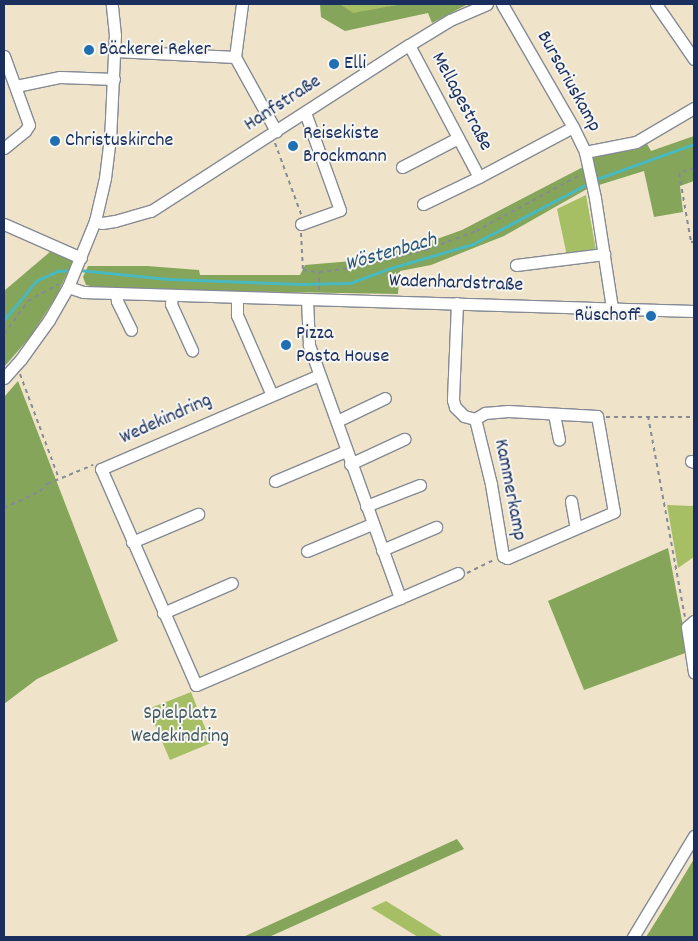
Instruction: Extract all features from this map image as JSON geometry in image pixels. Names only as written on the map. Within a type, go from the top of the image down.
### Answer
[{"type":"street","points":[[4,378],[49,320],[78,266],[95,221],[107,163],[114,79],[115,51],[112,4]]},
{"type":"street","points":[[242,4],[234,57],[273,132]]},
{"type":"street","name":"Hanfstraße","points":[[95,221],[102,223],[115,221],[151,211],[409,45],[450,20],[487,4]]},
{"type":"street","name":"Bursariuskamp","points":[[502,4],[573,127],[585,152],[636,142],[694,108]]},
{"type":"street","points":[[656,4],[694,59]]},
{"type":"street","name":"Mellagestraße","points":[[409,45],[479,177]]},
{"type":"street","points":[[115,51],[234,57]]},
{"type":"street","points":[[4,55],[29,125],[26,131],[4,148]]},
{"type":"street","points":[[16,86],[60,77],[114,79]]},
{"type":"street","points":[[301,224],[340,210],[305,112]]},
{"type":"street","name":"Mellagestraße","points":[[423,204],[479,177],[573,127]]},
{"type":"street","points":[[402,167],[458,138]]},
{"type":"street","points":[[585,152],[595,198],[612,308]]},
{"type":"street","points":[[4,224],[78,266]]},
{"type":"street","points":[[516,265],[604,254]]},
{"type":"street","name":"Wadenhardstraße","points":[[68,287],[83,292],[694,311]]},
{"type":"street","points":[[116,293],[117,301],[131,330]]},
{"type":"street","points":[[172,295],[172,304],[192,350]]},
{"type":"street","points":[[237,297],[237,315],[272,395]]},
{"type":"street","points":[[307,299],[308,334],[319,375],[400,598]]},
{"type":"street","name":"Kammerkamp","points":[[456,303],[453,400],[459,412],[475,419]]},
{"type":"street","name":"Wedekindring","points":[[101,469],[319,375]]},
{"type":"street","points":[[336,421],[385,398]]},
{"type":"street","name":"Kammerkamp","points":[[508,411],[596,416],[614,512],[507,558],[503,556],[491,484],[475,419],[485,413],[508,411]]},
{"type":"street","points":[[554,414],[559,440]]},
{"type":"street","points":[[350,464],[404,439]]},
{"type":"street","points":[[275,482],[346,451]]},
{"type":"street","points":[[101,469],[196,685],[458,573]]},
{"type":"street","points":[[366,506],[420,485]]},
{"type":"street","points":[[571,501],[576,528]]},
{"type":"street","points":[[132,542],[198,514]]},
{"type":"street","points":[[307,551],[372,524]]},
{"type":"street","points":[[382,550],[436,527]]},
{"type":"street","points":[[163,613],[232,583]]},
{"type":"street","points":[[690,627],[694,643]]},
{"type":"street","points":[[690,627],[694,672]]},
{"type":"street","points":[[633,937],[694,836]]},
{"type":"path","points":[[273,132],[301,214],[303,270],[319,272],[354,268],[426,250],[476,231],[588,170]]},
{"type":"path","points":[[694,168],[679,173],[691,242],[694,242]]},
{"type":"path","points":[[318,293],[319,272]]},
{"type":"path","points":[[4,334],[28,301],[36,295],[58,284],[68,287]]},
{"type":"path","points":[[20,374],[58,479]]},
{"type":"path","points":[[596,416],[637,418],[648,416],[694,417]]},
{"type":"path","points":[[648,416],[690,627]]},
{"type":"path","points":[[4,508],[40,491],[47,484],[58,479],[93,465],[101,469]]},
{"type":"path","points":[[458,573],[466,573],[503,556]]},
{"type":"green space","points":[[320,4],[340,4],[353,13],[402,4],[468,4],[432,23],[428,13],[345,31],[321,17]]},
{"type":"green space","points":[[340,4],[402,4],[353,14]]},
{"type":"green space","points":[[694,136],[694,181],[680,186],[683,212],[654,217],[644,171],[599,185],[592,154],[646,142],[651,151]]},
{"type":"green space","points":[[583,167],[587,189],[504,236],[431,265],[400,271],[398,294],[104,289],[86,285],[83,277],[88,266],[147,266],[199,270],[200,275],[300,275],[305,265],[352,261],[423,244],[462,230]]},
{"type":"green space","points":[[586,195],[596,250],[567,256],[557,209]]},
{"type":"green space","points":[[51,251],[73,261],[57,295],[31,336],[4,367],[4,291]]},
{"type":"green space","points":[[18,381],[118,641],[37,679],[4,704],[4,397]]},
{"type":"green space","points":[[667,505],[694,506],[694,557],[678,568]]},
{"type":"green space","points":[[668,548],[688,652],[584,690],[548,601]]},
{"type":"green space","name":"Spielplatz Wedekindring","points":[[191,692],[211,743],[170,760],[148,709]]},
{"type":"green space","points":[[457,839],[464,849],[269,937],[243,937]]},
{"type":"green space","points":[[694,859],[694,937],[646,937],[668,902]]},
{"type":"green space","points":[[386,901],[444,937],[418,937],[371,908]]},
{"type":"waterway","name":"Wöstenbach","points":[[594,180],[694,144]]},
{"type":"waterway","name":"Wöstenbach","points":[[79,270],[168,279],[299,284],[350,283],[391,268],[473,244],[589,183]]},
{"type":"waterway","name":"Wöstenbach","points":[[4,320],[36,281],[57,271],[71,270]]},
{"type":"place","name":"Bäckerei Reker","points":[[89,50]]},
{"type":"place","name":"Elli","points":[[334,64]]},
{"type":"place","name":"Christuskirche","points":[[55,141]]},
{"type":"place","name":"Reisekiste Brockmann","points":[[293,146]]},
{"type":"place","name":"Rüschoff","points":[[651,316]]},
{"type":"place","name":"Pizza Pasta House","points":[[286,345]]}]
